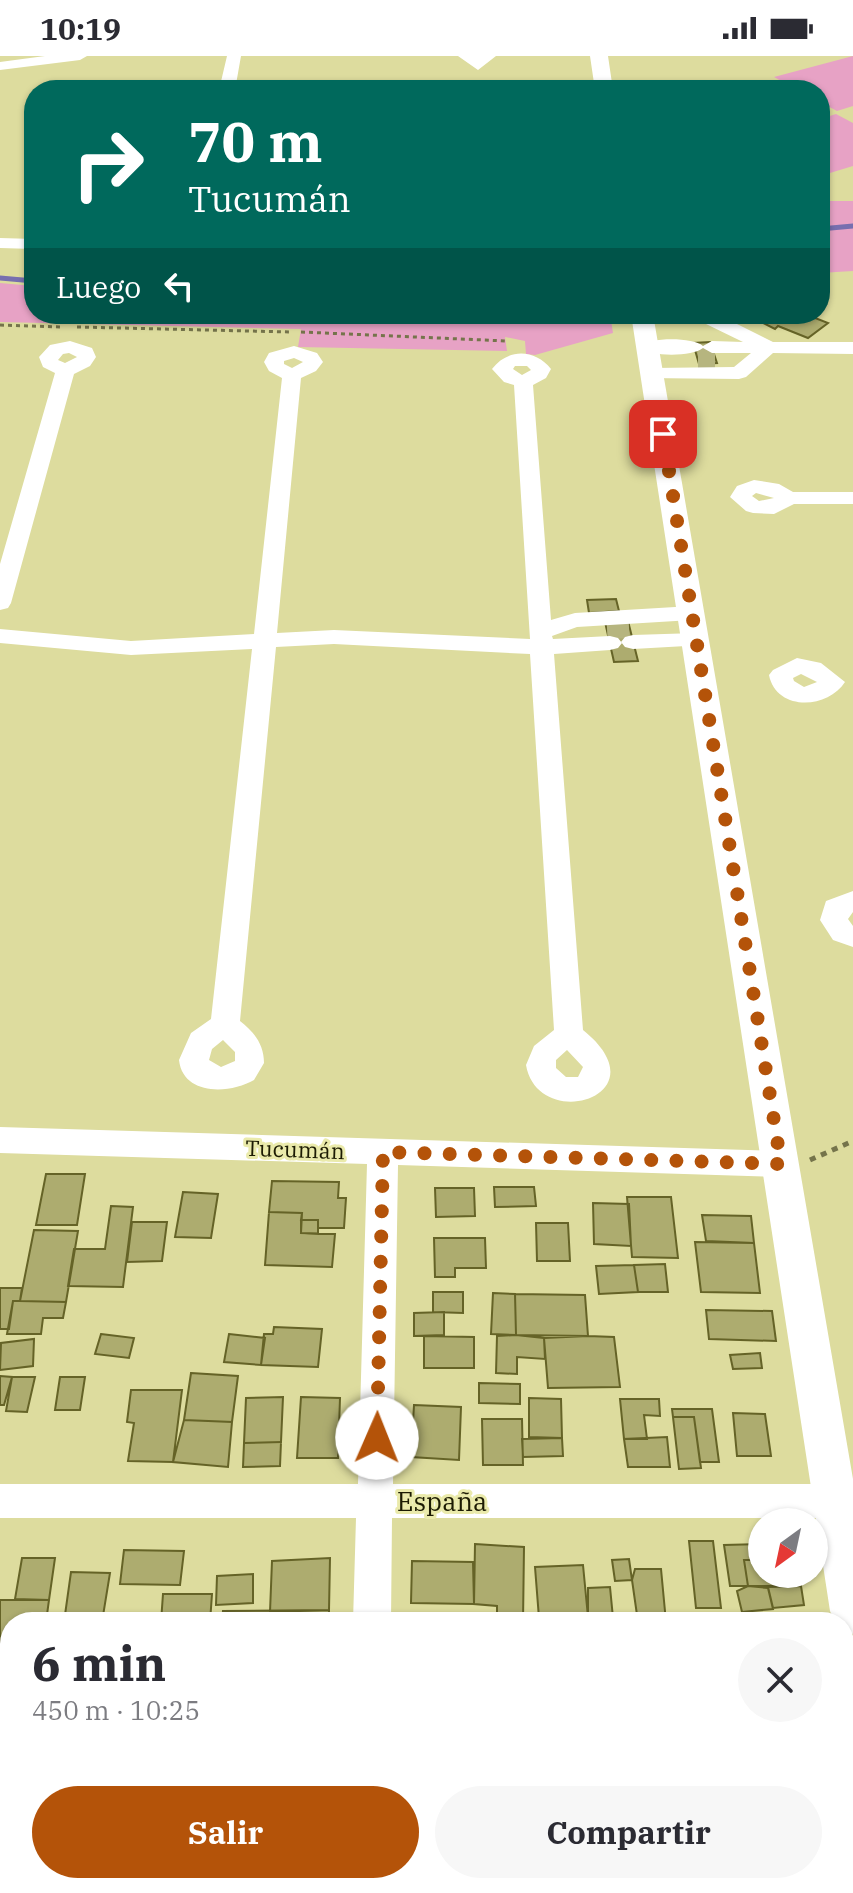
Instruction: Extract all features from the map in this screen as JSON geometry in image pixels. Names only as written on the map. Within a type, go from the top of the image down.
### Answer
[{"type":"street","points":[[0,66],[80,56]]},
{"type":"street","points":[[229,80],[234,56]]},
{"type":"street","points":[[599,56],[603,80]]},
{"type":"street","points":[[0,243],[24,244]]},
{"type":"street","points":[[719,324],[763,353]]},
{"type":"street","points":[[648,348],[739,373],[763,353]]},
{"type":"street","points":[[648,348],[705,353],[763,353],[853,348]]},
{"type":"street","points":[[648,348],[853,1611]]},
{"type":"street","points":[[0,603],[65,371]]},
{"type":"street","points":[[518,371],[569,1035]]},
{"type":"street","points":[[225,1025],[292,375]]},
{"type":"street","points":[[789,498],[853,498]]},
{"type":"street","points":[[0,620],[39,627],[134,633],[541,640],[620,635],[694,625]]},
{"type":"street","points":[[541,640],[575,620],[694,625]]},
{"type":"street","points":[[0,636],[131,648],[265,634]]},
{"type":"street","points":[[853,901],[841,904],[834,914],[837,927],[853,937]]},
{"type":"street","name":"Tucumán","points":[[0,1140],[781,1164]]},
{"type":"street","points":[[372,1612],[383,1152]]},
{"type":"street","name":"España","points":[[0,1501],[835,1501]]},
{"type":"path","points":[[0,325],[513,341],[518,371]]},
{"type":"path","points":[[781,1164],[814,1160],[853,1141]]},
{"type":"shaded area","points":[[853,56],[853,106],[837,111],[830,107],[830,80],[780,80],[774,77]]},
{"type":"shaded area","points":[[836,114],[853,123],[853,166],[830,173],[830,116]]},
{"type":"shaded area","points":[[830,201],[853,201],[853,271],[830,272]]},
{"type":"shaded area","points":[[0,283],[24,285],[24,323],[0,322]]},
{"type":"shaded area","points":[[86,324],[612,324],[613,333],[535,355],[526,354],[525,341],[505,337],[507,351],[298,347],[301,329]]},
{"type":"building","points":[[765,324],[827,324],[808,338],[778,326],[775,329]]},
{"type":"building","points":[[710,342],[717,363],[699,364],[693,343]]},
{"type":"building","points":[[616,599],[619,611],[589,613],[587,600]]},
{"type":"building","points":[[628,621],[638,661],[614,662],[605,622]]},
{"type":"building","points":[[46,1174],[85,1174],[77,1225],[36,1225]]},
{"type":"building","points":[[272,1181],[339,1182],[338,1198],[346,1198],[344,1228],[318,1228],[318,1220],[301,1220],[302,1213],[269,1212]]},
{"type":"building","points":[[494,1187],[534,1187],[536,1206],[495,1207]]},
{"type":"building","points":[[435,1188],[474,1188],[475,1216],[436,1217]]},
{"type":"building","points":[[183,1192],[218,1194],[211,1238],[175,1237]]},
{"type":"building","points":[[627,1197],[671,1197],[678,1258],[632,1257]]},
{"type":"building","points":[[593,1203],[629,1204],[631,1246],[594,1244]]},
{"type":"building","points":[[111,1206],[133,1207],[123,1287],[68,1286],[74,1249],[105,1249]]},
{"type":"building","points":[[269,1212],[302,1213],[301,1233],[335,1234],[332,1267],[265,1265]]},
{"type":"building","points":[[702,1215],[751,1216],[754,1243],[706,1241]]},
{"type":"building","points":[[301,1220],[318,1220],[318,1234],[301,1233]]},
{"type":"building","points":[[132,1222],[167,1222],[162,1261],[127,1262]]},
{"type":"building","points":[[536,1223],[568,1223],[570,1261],[537,1261]]},
{"type":"building","points":[[34,1230],[78,1231],[66,1302],[20,1301]]},
{"type":"building","points":[[434,1238],[485,1238],[486,1268],[455,1268],[455,1277],[435,1277]]},
{"type":"building","points":[[695,1242],[754,1243],[760,1293],[701,1292]]},
{"type":"building","points":[[665,1264],[668,1292],[638,1292],[634,1265]]},
{"type":"building","points":[[634,1265],[638,1292],[599,1294],[596,1266]]},
{"type":"building","points":[[0,1288],[22,1288],[20,1301],[13,1301],[9,1329],[0,1329]]},
{"type":"building","points":[[433,1292],[463,1292],[463,1313],[433,1312]]},
{"type":"building","points":[[493,1293],[515,1294],[516,1335],[491,1334]]},
{"type":"building","points":[[515,1294],[585,1295],[588,1336],[516,1335]]},
{"type":"building","points":[[13,1301],[66,1302],[63,1318],[43,1318],[41,1334],[7,1334]]},
{"type":"building","points":[[706,1310],[772,1311],[776,1341],[709,1339]]},
{"type":"building","points":[[444,1312],[444,1335],[414,1336],[414,1313]]},
{"type":"building","points":[[274,1327],[322,1329],[318,1367],[261,1365],[264,1334],[273,1334]]},
{"type":"building","points":[[101,1334],[134,1338],[129,1358],[95,1354]]},
{"type":"building","points":[[229,1334],[265,1338],[261,1365],[224,1362]]},
{"type":"building","points":[[424,1336],[474,1337],[474,1368],[424,1368]]},
{"type":"building","points":[[497,1336],[544,1338],[545,1359],[517,1357],[517,1374],[496,1373]]},
{"type":"building","points":[[614,1337],[620,1387],[548,1388],[544,1338]]},
{"type":"building","points":[[34,1339],[33,1366],[0,1370],[1,1343]]},
{"type":"building","points":[[760,1353],[762,1368],[733,1369],[730,1355]]},
{"type":"building","points":[[191,1373],[238,1376],[232,1422],[184,1420]]},
{"type":"building","points":[[0,1376],[12,1377],[4,1405],[0,1405]]},
{"type":"building","points":[[12,1377],[35,1377],[27,1412],[6,1411]]},
{"type":"building","points":[[60,1377],[85,1377],[80,1410],[55,1410]]},
{"type":"building","points":[[479,1383],[520,1384],[520,1404],[479,1403]]},
{"type":"building","points":[[131,1390],[182,1390],[173,1462],[128,1461],[134,1423],[127,1422]]},
{"type":"building","points":[[283,1397],[281,1442],[244,1443],[246,1398]]},
{"type":"building","points":[[301,1397],[340,1398],[338,1458],[297,1458]]},
{"type":"building","points":[[529,1398],[561,1399],[562,1438],[529,1437]]},
{"type":"building","points":[[620,1399],[659,1399],[660,1416],[644,1415],[647,1439],[624,1439]]},
{"type":"building","points":[[414,1405],[461,1407],[459,1460],[411,1457]]},
{"type":"building","points":[[672,1409],[712,1409],[719,1462],[700,1462],[694,1417],[673,1417]]},
{"type":"building","points":[[733,1413],[765,1414],[771,1456],[737,1456]]},
{"type":"building","points":[[673,1417],[694,1417],[701,1468],[679,1469]]},
{"type":"building","points":[[482,1419],[522,1419],[523,1465],[483,1465]]},
{"type":"building","points":[[184,1420],[232,1422],[228,1467],[173,1462]]},
{"type":"building","points":[[667,1437],[670,1467],[628,1467],[624,1439]]},
{"type":"building","points":[[562,1438],[563,1456],[523,1457],[522,1439]]},
{"type":"building","points":[[281,1442],[280,1466],[243,1467],[244,1443]]},
{"type":"building","points":[[689,1541],[713,1541],[721,1608],[696,1608]]},
{"type":"building","points":[[475,1544],[524,1547],[523,1612],[497,1612],[497,1606],[474,1604]]},
{"type":"building","points":[[748,1544],[748,1560],[744,1560],[748,1586],[730,1586],[724,1545]]},
{"type":"building","points":[[124,1550],[184,1551],[180,1585],[120,1584]]},
{"type":"building","points":[[22,1558],[55,1558],[49,1600],[15,1599]]},
{"type":"building","points":[[330,1558],[329,1610],[270,1612],[272,1561]]},
{"type":"building","points":[[629,1559],[632,1580],[615,1581],[612,1560]]},
{"type":"building","points":[[744,1560],[748,1560],[748,1586]]},
{"type":"building","points":[[412,1561],[473,1562],[474,1604],[411,1603]]},
{"type":"building","points":[[583,1565],[588,1612],[539,1612],[535,1567]]},
{"type":"building","points":[[635,1569],[661,1569],[665,1612],[637,1612],[632,1580]]},
{"type":"building","points":[[71,1572],[110,1573],[104,1612],[65,1612]]},
{"type":"building","points":[[253,1574],[253,1603],[216,1605],[217,1576]]},
{"type":"building","points":[[748,1586],[768,1588],[773,1609],[742,1612],[737,1591]]},
{"type":"building","points":[[610,1587],[612,1612],[588,1612],[588,1588]]},
{"type":"building","points":[[768,1588],[801,1588],[804,1605],[773,1608]]},
{"type":"building","points":[[163,1594],[212,1594],[211,1612],[162,1612]]},
{"type":"building","points":[[0,1600],[49,1600],[47,1612],[0,1612]]},
{"type":"building","points":[[329,1610],[329,1612],[223,1612]]},
{"type":"waterway","points":[[830,228],[853,226]]},
{"type":"waterway","points":[[0,278],[24,280]]},
{"type":"tunnel","points":[[698,358],[715,358]]},
{"type":"tunnel","points":[[607,628],[629,627]]},
{"type":"route","points":[[377,1438],[383,1152],[781,1164],[663,434]]}]
